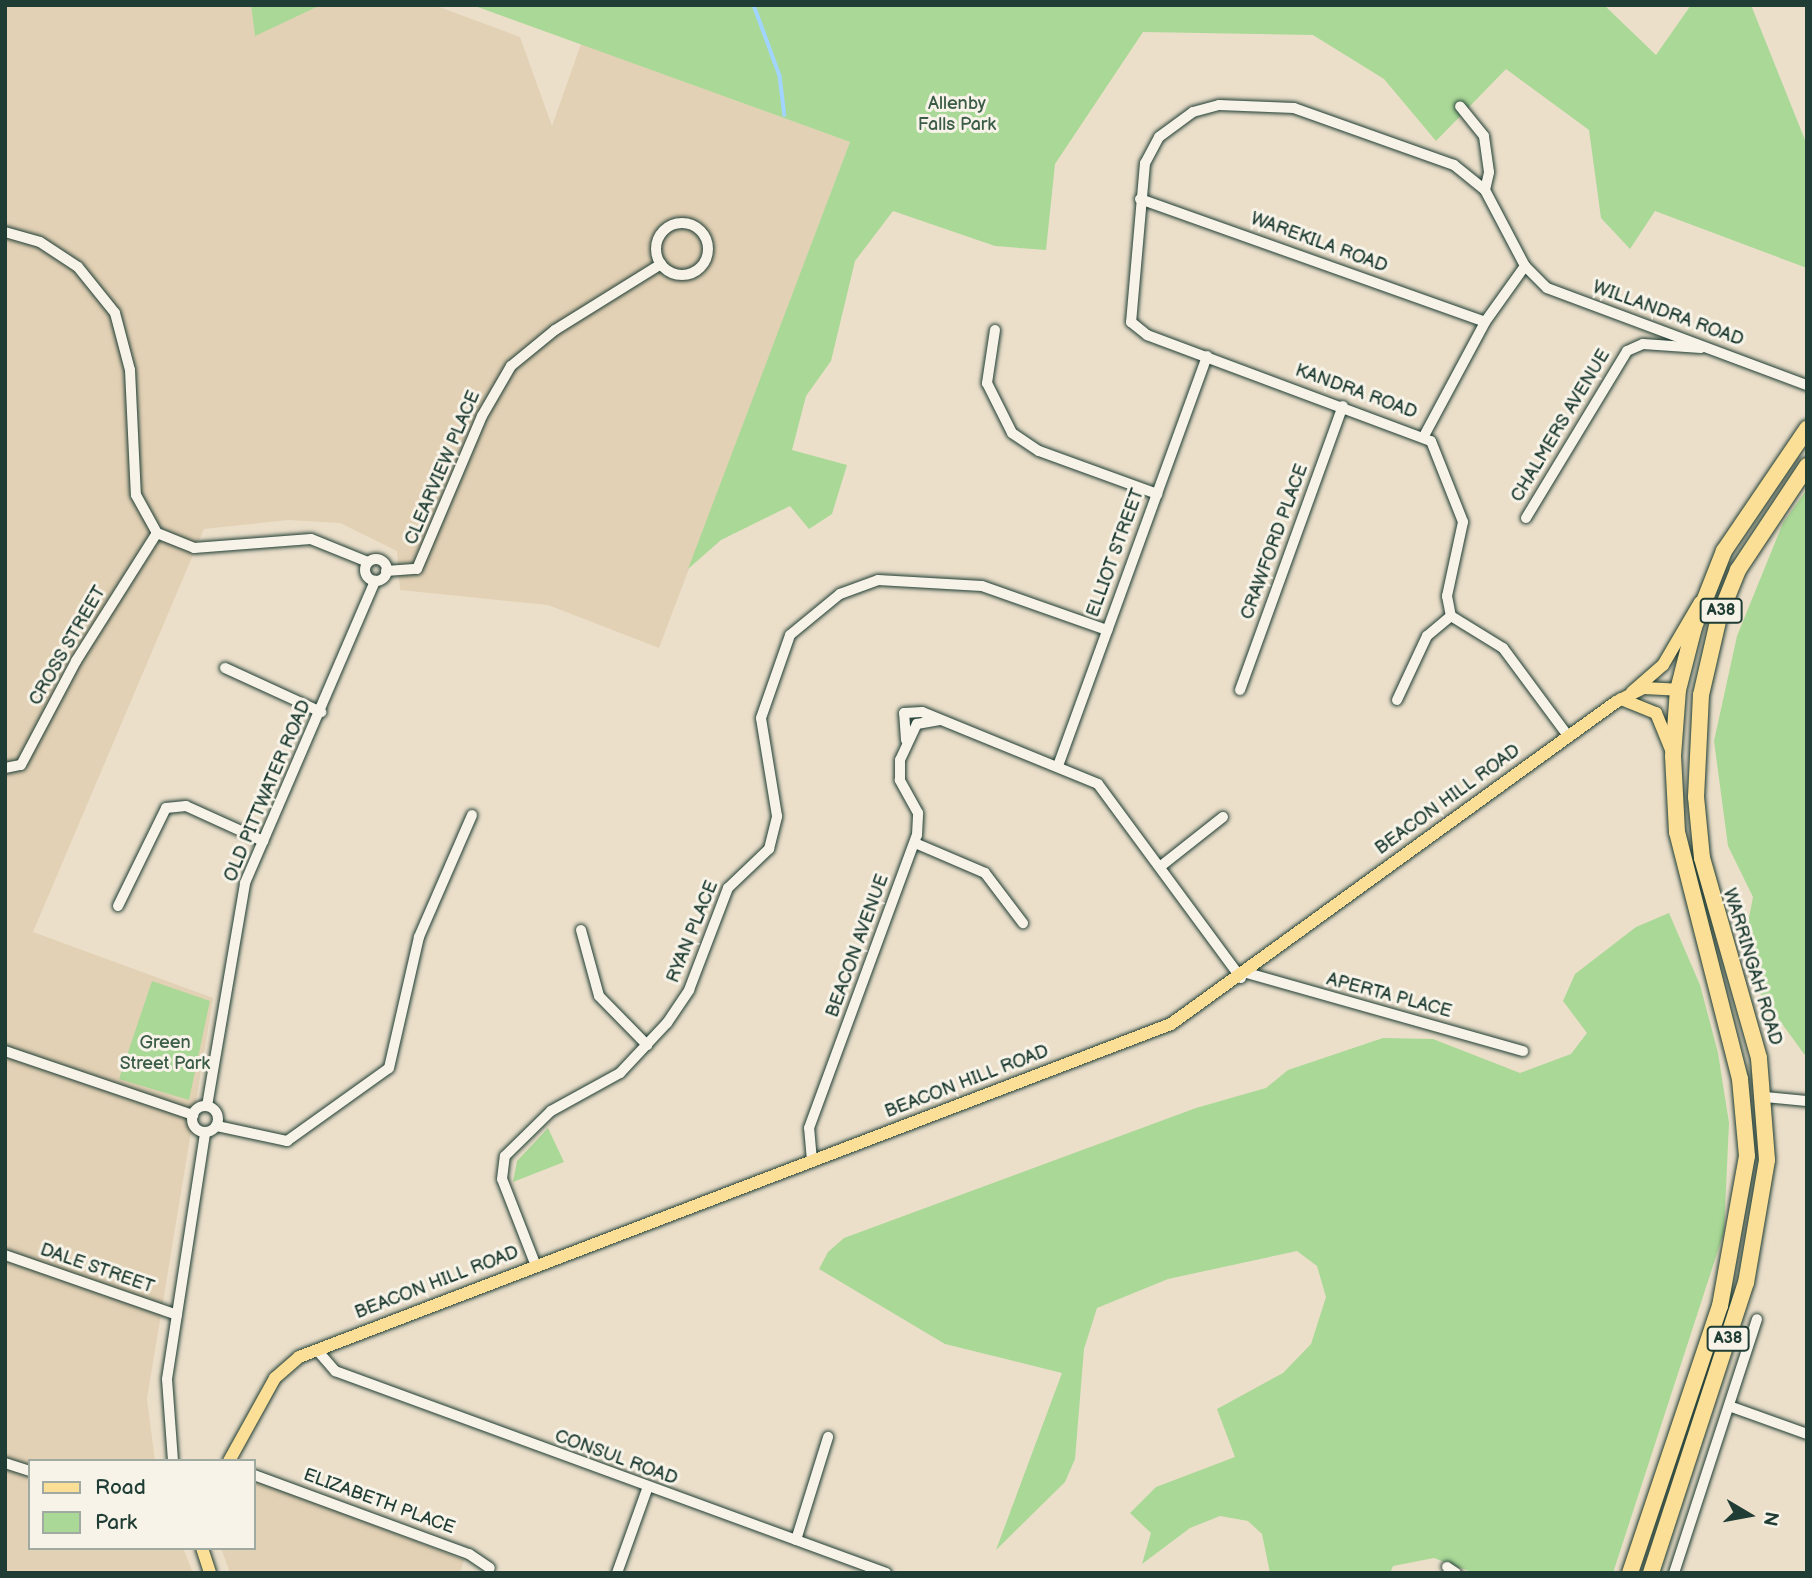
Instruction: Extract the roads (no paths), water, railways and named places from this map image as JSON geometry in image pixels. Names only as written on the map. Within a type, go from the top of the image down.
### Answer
[{"type":"highway","name":"A38","points":[[1630,1573],[1720,1306],[1738,1230],[1746,1156],[1744,1101],[1683,866],[1673,756],[1678,690],[1704,596],[1745,513],[1807,429]]},
{"type":"highway","name":"WARRINGAH ROAD","points":[[1651,1573],[1749,1269],[1767,1160],[1765,1097],[1751,1023],[1702,858],[1696,773],[1701,695],[1719,617],[1738,570],[1807,466]]},
{"type":"highway","points":[[1678,690],[1701,695]]},
{"type":"highway","points":[[1744,1101],[1765,1097]]},
{"type":"main road","points":[[1627,696],[1663,665],[1704,596]]},
{"type":"main road","points":[[1627,696],[1678,690]]},
{"type":"main road","points":[[1627,696],[1656,713],[1673,756]]},
{"type":"main road","name":"BEACON HILL ROAD","points":[[230,1459],[282,1369],[317,1350],[1171,1024],[1244,975],[1627,696]]},
{"type":"main road","points":[[203,1550],[210,1573]]},
{"type":"street","points":[[1140,199],[1145,163],[1169,127],[1206,108],[1246,104],[1294,108],[1428,155],[1468,172],[1485,190]]},
{"type":"street","points":[[1460,106],[1484,136],[1489,172],[1485,190]]},
{"type":"street","name":"WILLANDRA ROAD","points":[[1485,190],[1525,266],[1547,288],[1807,386]]},
{"type":"street","name":"WAREKILA ROAD","points":[[1140,199],[1485,323]]},
{"type":"street","name":"KANDRA ROAD","points":[[1140,199],[1130,315],[1135,328],[1424,436],[1440,456],[1463,522],[1447,596],[1451,616]]},
{"type":"street","points":[[688,224],[704,234],[707,256],[697,270],[680,275],[661,264],[656,243],[667,228],[688,224]]},
{"type":"street","points":[[5,232],[40,242],[78,267],[115,313],[130,370],[136,495],[157,533],[194,548],[311,539],[368,562],[380,560],[386,570],[375,581],[365,572],[368,562]]},
{"type":"street","name":"CLEARVIEW PLACE","points":[[386,570],[417,569],[482,416],[511,366],[555,330],[661,264]]},
{"type":"street","points":[[1424,436],[1485,323],[1525,266]]},
{"type":"street","points":[[995,330],[987,383],[1012,433],[1039,451],[1157,494]]},
{"type":"street","name":"CHALMERS AVENUE","points":[[1527,518],[1627,351],[1643,344],[1708,347]]},
{"type":"street","name":"ELLIOT STREET","points":[[1059,763],[1208,356]]},
{"type":"street","name":"CRAWFORD PLACE","points":[[1240,690],[1343,406]]},
{"type":"street","name":"CROSS STREET","points":[[5,768],[21,765],[76,661],[157,533]]},
{"type":"street","name":"RYAN PLACE","points":[[536,1266],[502,1179],[505,1157],[546,1115],[613,1078],[647,1045],[682,1002],[728,888],[773,842],[777,816],[761,718],[790,635],[840,594],[878,580],[982,586],[1107,629]]},
{"type":"street","name":"OLD PITTWATER ROAD","points":[[207,1106],[238,912],[262,841],[321,712],[375,581]]},
{"type":"street","points":[[1397,700],[1427,636],[1451,616],[1503,648],[1569,736]]},
{"type":"street","points":[[225,668],[321,712]]},
{"type":"street","name":"BEACON AVENUE","points":[[812,1161],[809,1128],[915,843],[918,813],[898,770],[906,743],[906,711],[940,720],[1059,763],[1106,792],[1244,975]]},
{"type":"street","points":[[906,743],[921,721],[940,720]]},
{"type":"street","points":[[118,906],[166,808],[186,806],[262,841]]},
{"type":"street","points":[[205,1132],[217,1126],[287,1141],[389,1068],[419,937],[472,815]]},
{"type":"street","points":[[1161,866],[1223,817]]},
{"type":"street","points":[[915,843],[985,873],[1023,923]]},
{"type":"street","points":[[581,930],[599,996],[647,1045]]},
{"type":"street","name":"APERTA PLACE","points":[[1244,975],[1523,1051]]},
{"type":"street","points":[[5,1051],[193,1115]]},
{"type":"street","points":[[1765,1097],[1807,1101]]},
{"type":"street","points":[[193,1115],[207,1106],[218,1113],[217,1126]]},
{"type":"street","points":[[193,1115],[194,1127],[205,1132]]},
{"type":"street","points":[[172,1456],[166,1392],[205,1132]]},
{"type":"street","name":"DALE STREET","points":[[5,1255],[177,1315]]},
{"type":"street","points":[[1674,1573],[1757,1318]]},
{"type":"street","name":"CONSUL ROAD","points":[[317,1350],[335,1371],[647,1489],[886,1573]]},
{"type":"street","points":[[1730,1406],[1807,1434]]},
{"type":"street","points":[[796,1540],[828,1437]]},
{"type":"street","points":[[5,1463],[28,1471]]},
{"type":"street","name":"ELIZABETH PLACE","points":[[256,1476],[469,1554],[490,1568]]},
{"type":"street","points":[[617,1573],[647,1489]]},
{"type":"street","points":[[1666,1525],[1688,1533]]},
{"type":"waterway","points":[[754,5],[780,76],[785,115]]},
{"type":"park label","name":"Allenby Falls Park","points":[[957,115]]},
{"type":"park label","name":"Green Street Park","points":[[165,1054]]}]
